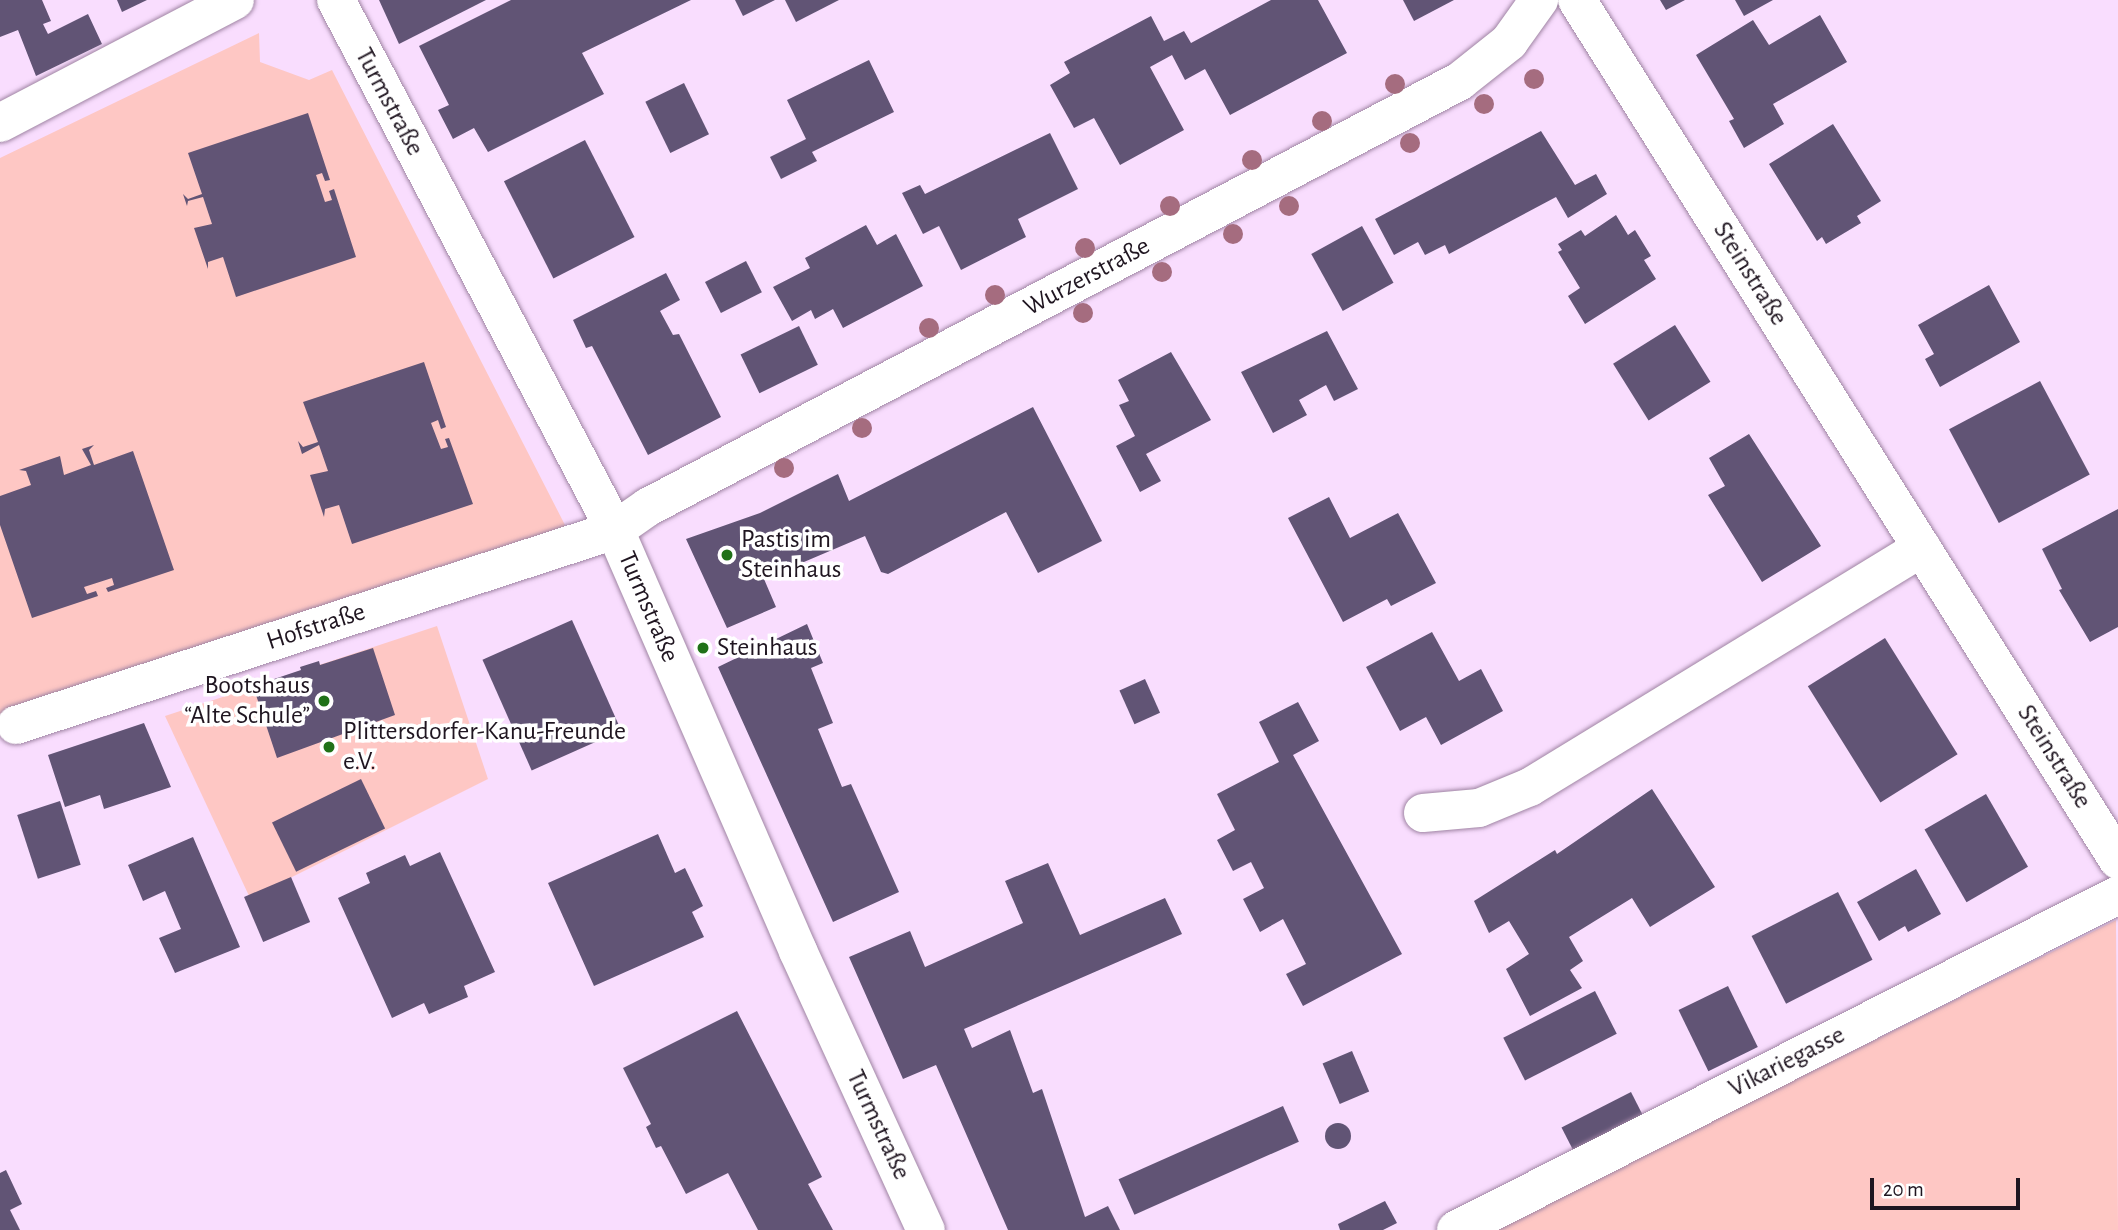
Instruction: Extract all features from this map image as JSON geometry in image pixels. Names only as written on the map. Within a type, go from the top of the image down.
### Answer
[{"type":"street","points":[[0,123],[235,0]]},
{"type":"street","name":"Turmstraße","points":[[335,0],[615,530],[797,951],[926,1230]]},
{"type":"street","name":"Wurzerstraße","points":[[615,530],[648,507],[1460,80],[1509,42],[1539,0]]},
{"type":"street","name":"Steinstraße","points":[[1577,0],[2118,860]]},
{"type":"street","name":"Hofstraße","points":[[16,725],[615,530]]},
{"type":"street","points":[[1423,813],[1479,808],[1530,787],[1922,548]]},
{"type":"street","name":"Vikariegasse","points":[[1456,1230],[2118,895]]},
{"type":"shaded area","points":[[259,33],[260,62],[309,80],[332,70],[566,527],[0,717],[0,158]]},
{"type":"shaded area","name":"Plittersdorfer-Kanu-Freunde e.V.","points":[[437,626],[488,779],[250,898],[165,716]]},
{"type":"shaded area","points":[[2116,920],[2118,1230],[1493,1230]]},
{"type":"building","points":[[0,0],[42,0],[51,21],[43,24],[48,34],[88,14],[102,44],[36,76],[18,30],[0,37]]},
{"type":"building","points":[[117,0],[147,0],[122,12]]},
{"type":"building","points":[[379,0],[486,0],[399,44]]},
{"type":"building","points":[[511,0],[691,0],[582,53],[604,94],[488,152],[474,128],[453,139],[438,110],[449,105],[419,46]]},
{"type":"building","points":[[735,0],[775,0],[743,16]]},
{"type":"building","points":[[785,0],[839,0],[796,22]]},
{"type":"building","points":[[1271,0],[1318,0],[1347,53],[1230,115],[1205,69],[1185,80],[1172,55],[1150,67],[1184,130],[1120,165],[1094,118],[1074,128],[1050,85],[1070,73],[1064,62],[1151,16],[1164,41],[1184,31],[1191,43]]},
{"type":"building","points":[[1403,0],[1454,0],[1414,21]]},
{"type":"building","points":[[1660,0],[1685,0],[1666,10]]},
{"type":"building","points":[[1735,0],[1773,0],[1744,16]]},
{"type":"building","points":[[1820,15],[1847,62],[1773,104],[1784,124],[1744,148],[1729,121],[1734,119],[1696,55],[1753,20],[1769,45]]},
{"type":"building","points":[[869,60],[894,112],[812,152],[817,161],[781,179],[770,157],[806,139],[787,100]]},
{"type":"building","points":[[684,83],[709,134],[670,153],[645,102]]},
{"type":"building","points":[[308,113],[330,180],[325,181],[322,173],[316,175],[325,202],[332,200],[329,191],[334,189],[356,257],[236,297],[223,257],[208,262],[208,269],[194,228],[212,224],[203,197],[188,201],[187,206],[183,194],[188,199],[202,194],[188,153]]},
{"type":"building","points":[[1833,124],[1881,201],[1857,216],[1861,223],[1826,244],[1822,237],[1817,241],[1769,164]]},
{"type":"building","points":[[1541,131],[1575,185],[1596,174],[1607,194],[1568,218],[1556,197],[1449,254],[1445,245],[1425,255],[1418,242],[1394,255],[1375,219]]},
{"type":"building","points":[[1050,133],[1078,189],[1018,219],[1026,237],[961,270],[939,226],[923,234],[902,193],[920,185],[925,194]]},
{"type":"building","points":[[585,140],[634,237],[553,278],[504,181]]},
{"type":"building","points":[[1616,215],[1628,235],[1635,230],[1651,256],[1644,260],[1656,279],[1585,324],[1568,296],[1580,288],[1558,252],[1562,250],[1558,244],[1581,230],[1585,236]]},
{"type":"building","points":[[866,225],[877,245],[896,234],[923,286],[843,328],[833,309],[815,319],[811,310],[792,321],[773,287],[810,268],[805,258]]},
{"type":"building","points":[[1362,226],[1394,283],[1343,311],[1311,254]]},
{"type":"building","points":[[746,261],[762,292],[721,313],[705,282]]},
{"type":"building","points":[[666,273],[680,300],[660,311],[673,335],[679,334],[721,417],[648,455],[592,346],[586,348],[573,320]]},
{"type":"building","points":[[1989,285],[2020,342],[1940,387],[1925,359],[1934,354],[1918,325]]},
{"type":"building","points":[[1675,325],[1711,382],[1649,421],[1613,364]]},
{"type":"building","points":[[799,326],[818,365],[759,393],[741,354]]},
{"type":"building","points":[[1327,331],[1358,389],[1334,401],[1326,385],[1299,400],[1307,415],[1273,433],[1241,372]]},
{"type":"building","points":[[1171,352],[1211,420],[1146,454],[1161,481],[1140,492],[1116,446],[1135,436],[1119,405],[1129,401],[1118,380]]},
{"type":"building","points":[[424,362],[446,427],[441,429],[438,420],[431,423],[441,449],[448,447],[445,439],[449,438],[473,504],[352,544],[339,505],[325,509],[324,517],[310,475],[328,471],[319,445],[302,454],[298,441],[303,447],[318,442],[303,402]]},
{"type":"building","points":[[2040,381],[2090,475],[1999,523],[1949,429]]},
{"type":"building","points":[[1033,407],[1102,541],[1038,573],[1006,512],[888,574],[881,572],[865,536],[764,579],[776,607],[727,628],[686,539],[760,513],[838,474],[849,501]]},
{"type":"building","points":[[1749,434],[1821,546],[1762,582],[1708,495],[1725,486],[1709,458]]},
{"type":"building","points":[[94,445],[89,450],[94,465],[133,451],[174,570],[108,592],[106,588],[114,585],[112,578],[84,587],[87,594],[96,591],[98,596],[32,618],[0,525],[0,496],[31,485],[26,471],[19,470],[60,456],[64,475],[91,465],[82,449]]},
{"type":"building","points":[[1329,497],[1350,538],[1398,513],[1436,583],[1391,606],[1387,599],[1343,622],[1288,518]]},
{"type":"building","points":[[2118,509],[2118,627],[2090,642],[2059,590],[2062,589],[2042,549]]},
{"type":"building","points":[[572,620],[621,731],[532,770],[482,660]]},
{"type":"building","points":[[807,624],[823,663],[811,668],[833,723],[818,729],[842,787],[851,784],[899,892],[833,922],[718,667]]},
{"type":"building","points":[[1432,632],[1459,681],[1481,669],[1503,711],[1441,745],[1426,717],[1400,731],[1366,667]]},
{"type":"building","points":[[1885,638],[1958,754],[1880,802],[1808,686]]},
{"type":"building","name":"Bootshaus “Alte Schule”","points":[[373,648],[395,715],[277,758],[253,686],[301,670],[300,667],[319,661],[320,665]]},
{"type":"building","points":[[1145,679],[1160,713],[1134,724],[1119,690]]},
{"type":"building","points":[[1298,702],[1319,741],[1293,755],[1402,954],[1303,1006],[1286,974],[1306,964],[1283,919],[1260,932],[1243,899],[1264,888],[1251,862],[1233,871],[1217,840],[1235,830],[1217,794],[1279,762],[1259,722]]},
{"type":"building","points":[[144,723],[171,787],[104,809],[100,795],[65,807],[48,755]]},
{"type":"building","points":[[361,779],[385,828],[296,872],[272,822]]},
{"type":"building","points":[[1652,789],[1715,887],[1650,927],[1632,898],[1569,937],[1583,961],[1570,970],[1582,988],[1530,1016],[1506,969],[1529,954],[1509,921],[1489,933],[1474,901],[1555,850],[1557,854]]},
{"type":"building","points":[[1986,794],[2028,867],[1967,902],[1925,830]]},
{"type":"building","points":[[60,801],[81,865],[38,879],[17,815]]},
{"type":"building","points":[[658,834],[675,873],[685,868],[703,906],[692,912],[704,937],[594,986],[548,883]]},
{"type":"building","points":[[193,837],[240,947],[175,973],[159,938],[181,929],[165,891],[143,901],[128,865]]},
{"type":"building","points":[[440,852],[495,972],[464,986],[468,997],[429,1014],[424,1003],[392,1018],[338,898],[370,883],[366,873],[405,855],[410,866]]},
{"type":"building","points":[[1048,863],[1080,935],[1165,898],[1182,934],[964,1029],[972,1048],[1010,1030],[1033,1093],[1042,1089],[1085,1217],[1108,1206],[1120,1230],[1008,1230],[936,1065],[903,1079],[849,957],[910,931],[925,967],[1023,923],[1005,881]]},
{"type":"building","points":[[1916,869],[1941,914],[1908,932],[1905,926],[1879,941],[1857,902]]},
{"type":"building","points":[[291,877],[310,922],[263,942],[244,897]]},
{"type":"building","points":[[1838,892],[1873,960],[1786,1004],[1752,936]]},
{"type":"building","points":[[1728,986],[1758,1047],[1708,1071],[1679,1010]]},
{"type":"building","points":[[1595,991],[1617,1034],[1525,1081],[1503,1038]]},
{"type":"building","points":[[737,1011],[822,1177],[808,1184],[833,1230],[758,1230],[728,1173],[686,1194],[661,1146],[656,1148],[646,1127],[651,1124],[623,1068]]},
{"type":"building","points":[[1352,1051],[1369,1092],[1340,1104],[1323,1064]]},
{"type":"building","points":[[1631,1092],[1647,1123],[1577,1159],[1562,1127]]},
{"type":"building","points":[[1283,1106],[1299,1142],[1134,1215],[1119,1179]]},
{"type":"building","points":[[1338,1123],[1348,1126],[1351,1136],[1348,1146],[1338,1149],[1328,1146],[1325,1136],[1328,1126]]},
{"type":"building","points":[[6,1170],[22,1204],[10,1210],[20,1230],[0,1230],[0,1173]]},
{"type":"building","points":[[1385,1201],[1397,1223],[1383,1230],[1340,1230],[1338,1224]]},
{"type":"place","name":"Pastis im Steinhaus","points":[[727,555]]},
{"type":"place","name":"Steinhaus","points":[[703,648]]},
{"type":"place","name":"Bootshaus “Alte Schule”","points":[[324,701]]},
{"type":"place","name":"Plittersdorfer-Kanu-Freunde e.V.","points":[[329,747]]}]
